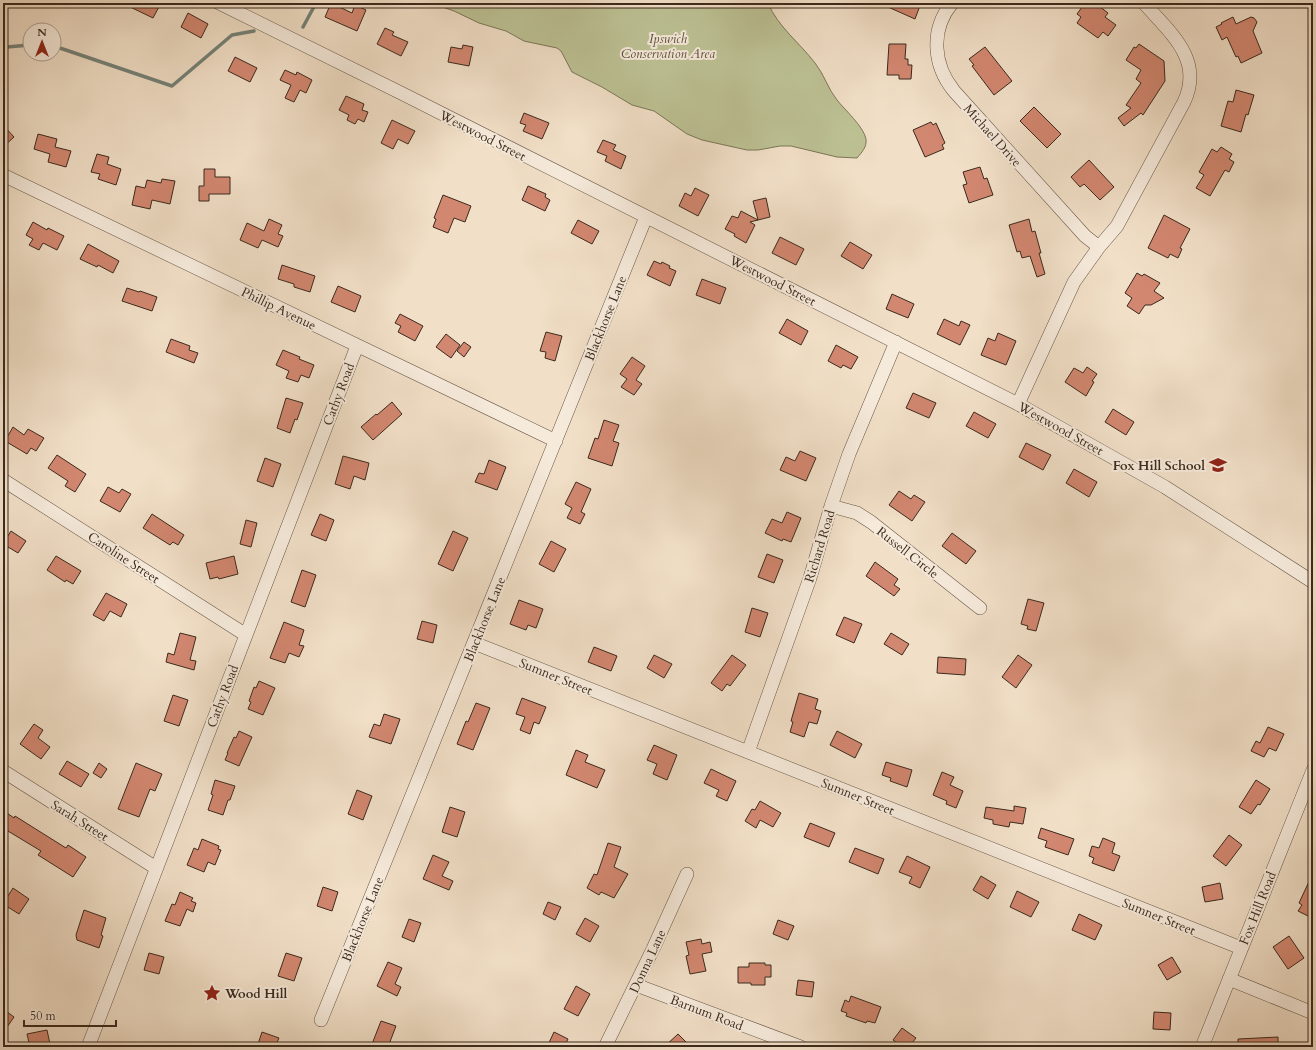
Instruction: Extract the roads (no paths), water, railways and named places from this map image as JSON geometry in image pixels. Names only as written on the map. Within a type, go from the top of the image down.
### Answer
[{"type":"street","name":"Westwood Street","points":[[219,3],[1018,404],[1165,487],[1313,582]]},
{"type":"street","name":"Michael Drive","points":[[952,3],[942,18],[936,49],[939,64],[945,79],[954,92],[1085,236],[1099,247]]},
{"type":"street","points":[[1018,404],[1074,282],[1119,222],[1184,102],[1189,86],[1190,70],[1188,59],[1183,49],[1144,3]]},
{"type":"street","name":"Phillip Avenue","points":[[3,175],[556,441]]},
{"type":"street","name":"Blackhorse Lane","points":[[321,1020],[646,217]]},
{"type":"street","name":"Richard Road","points":[[748,752],[811,574],[831,506],[853,444],[896,342]]},
{"type":"street","name":"Cathy Road","points":[[88,1047],[357,346]]},
{"type":"street","name":"Caroline Street","points":[[3,480],[246,635]]},
{"type":"street","name":"Russell Circle","points":[[831,506],[863,517],[980,608]]},
{"type":"street","name":"Sumner Street","points":[[474,643],[1241,948]]},
{"type":"street","name":"Fox Hill Road","points":[[1202,1047],[1313,770]]},
{"type":"street","name":"Sarah Street","points":[[3,771],[156,868]]},
{"type":"street","name":"Donna Lane","points":[[605,1047],[636,985],[687,874]]},
{"type":"street","points":[[1229,979],[1313,1013]]},
{"type":"street","name":"Barnum Road","points":[[636,985],[801,1047]]},
{"type":"waterway","points":[[303,27],[316,3]]},
{"type":"waterway","points":[[460,3],[470,3]]},
{"type":"waterway","points":[[62,49],[172,86],[232,35],[254,31]]},
{"type":"waterway","points":[[3,45],[7,47],[22,46]]},
{"type":"place","name":"Fox Hill School","points":[[1218,465]]},
{"type":"place","name":"Wood Hill","points":[[212,993]]},
{"type":"park label","name":"Ipswich Conservation Area","points":[[668,46]]}]
